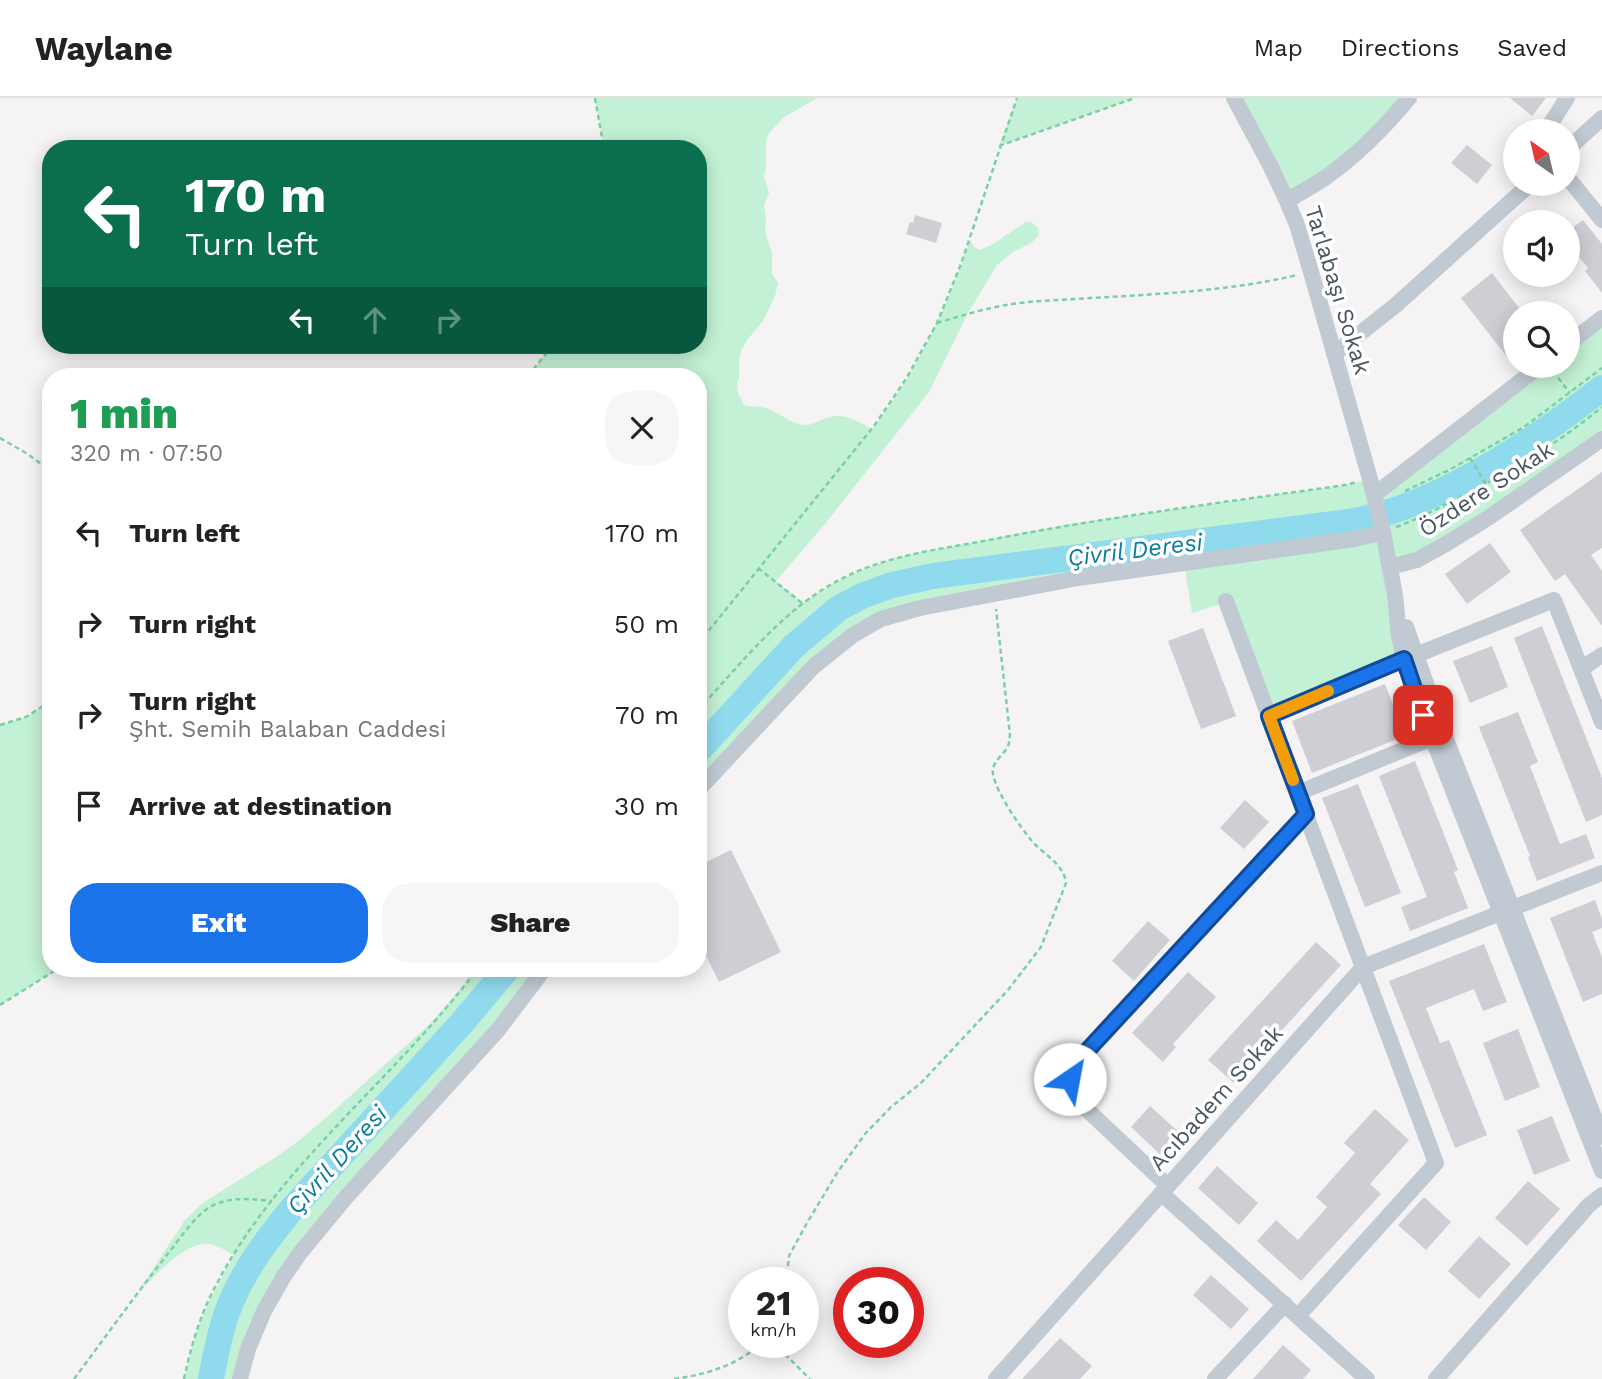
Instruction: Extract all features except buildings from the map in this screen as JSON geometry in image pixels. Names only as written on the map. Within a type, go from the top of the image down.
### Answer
[{"type":"street","name":"Tarlabaşı Sokak","points":[[1234,98],[1270,165],[1297,225],[1373,492],[1390,567],[1399,636],[1410,657]]},
{"type":"street","points":[[1287,201],[1325,178],[1381,128],[1409,98]]},
{"type":"street","points":[[1554,119],[1567,98]]},
{"type":"street","points":[[1580,138],[1602,118]]},
{"type":"street","points":[[1580,193],[1602,220]]},
{"type":"street","points":[[1334,354],[1396,305],[1517,196]]},
{"type":"street","points":[[1580,334],[1602,317]]},
{"type":"street","points":[[1373,492],[1524,378]]},
{"type":"street","name":"Özdere Sokak","points":[[1390,567],[1417,560],[1446,544],[1602,439]]},
{"type":"street","points":[[707,780],[805,675],[853,635],[881,620],[919,608],[1078,578],[1355,539],[1382,529]]},
{"type":"street","points":[[1269,716],[1554,600],[1602,722]]},
{"type":"street","points":[[1226,601],[1436,1163],[1298,1316]]},
{"type":"street","points":[[1581,669],[1602,655]]},
{"type":"street","points":[[1410,657],[1432,738],[1602,1137]]},
{"type":"street","points":[[1410,657],[1444,734],[1602,1171]]},
{"type":"street","points":[[1298,793],[1432,738]]},
{"type":"street","points":[[1306,814],[1086,1052],[1072,1072],[1070,1085],[1081,1104],[1165,1189],[1367,1379]]},
{"type":"street","name":"Acıbadem Sokak","points":[[996,1379],[1363,967],[1602,873]]},
{"type":"street","points":[[240,1379],[259,1321],[300,1253],[347,1196],[498,1030],[538,977]]},
{"type":"street","points":[[1436,1379],[1589,1205],[1602,1195]]},
{"type":"street","points":[[1215,1379],[1285,1304]]},
{"type":"path","points":[[594,98],[602,140]]},
{"type":"path","points":[[707,633],[874,426],[906,379],[937,323],[961,264],[1017,98]]},
{"type":"path","points":[[999,146],[1135,98]]},
{"type":"path","points":[[937,323],[975,311],[1020,303],[1199,290],[1276,280],[1311,272]]},
{"type":"path","points":[[534,368],[546,354]]},
{"type":"path","points":[[1401,492],[1470,458],[1524,427],[1602,368]]},
{"type":"path","points":[[1558,378],[1570,393]]},
{"type":"path","points":[[1382,529],[1430,512],[1486,484],[1541,452],[1601,408]]},
{"type":"path","points":[[0,438],[42,465]]},
{"type":"path","points":[[1470,458],[1486,484]]},
{"type":"path","points":[[707,700],[775,628],[803,604],[835,582],[862,569],[907,555],[1069,524],[1345,485],[1373,492]]},
{"type":"path","points":[[758,568],[803,604]]},
{"type":"path","points":[[788,1267],[789,1256],[807,1223],[865,1133],[921,1083],[1008,990],[1041,947],[1066,884],[1060,868],[1033,843],[1014,817],[992,773],[994,764],[1008,746],[1010,735],[994,594]]},
{"type":"path","points":[[0,725],[26,717],[42,707]]},
{"type":"path","points":[[0,1006],[45,977]]},
{"type":"path","points":[[184,1379],[205,1309],[238,1247],[306,1160],[470,977]]},
{"type":"path","points":[[74,1379],[146,1282],[191,1225],[208,1208],[224,1201],[245,1198],[272,1201]]},
{"type":"path","points":[[676,1379],[722,1369],[741,1358]]},
{"type":"path","points":[[789,1358],[810,1379]]},
{"type":"green space","points":[[595,98],[817,98],[783,118],[769,133],[766,141],[764,177],[769,193],[764,205],[765,232],[772,253],[772,274],[778,283],[763,321],[741,351],[737,383],[744,405],[766,408],[795,423],[809,425],[839,416],[850,418],[872,429],[903,386],[929,339],[970,240],[974,247],[980,250],[1026,222],[1031,222],[1038,228],[1039,235],[1031,243],[1013,252],[997,265],[968,313],[929,392],[825,524],[776,581],[803,603],[853,574],[907,555],[1069,524],[1345,485],[1370,479],[1374,494],[1524,378],[1580,378],[1580,335],[1602,318],[1602,439],[1488,518],[1390,567],[1404,659],[1269,716],[1226,602],[1192,613],[1184,563],[920,608],[853,635],[707,781],[707,368],[534,368],[546,354],[707,354],[707,140],[602,140]]},
{"type":"green space","points":[[1017,98],[1135,98],[999,146]]},
{"type":"green space","points":[[1234,98],[1409,98],[1381,128],[1287,201]]},
{"type":"green space","points":[[42,707],[42,977],[45,977],[0,1005],[0,725],[26,717]]},
{"type":"green space","points":[[470,977],[537,977],[300,1253],[241,1373],[249,1379],[184,1379],[205,1309],[234,1255],[209,1244],[190,1248],[171,1261],[138,1292],[185,1220],[204,1202],[297,1142],[431,1023]]},
{"type":"waterway","name":"Çivril Deresi","points":[[707,741],[794,646],[839,608],[864,595],[892,585],[933,576],[1356,521],[1382,514],[1425,499],[1478,472],[1530,440],[1602,388]]},
{"type":"waterway","name":"Çivril Deresi","points":[[211,1379],[228,1310],[244,1276],[266,1242],[291,1210],[500,977]]},
{"type":"slow traffic","points":[[1293,780],[1269,716],[1328,691]]},
{"type":"route","points":[[1070,1079],[1075,1066],[1086,1052],[1306,814],[1269,716],[1404,659],[1423,715]]}]
